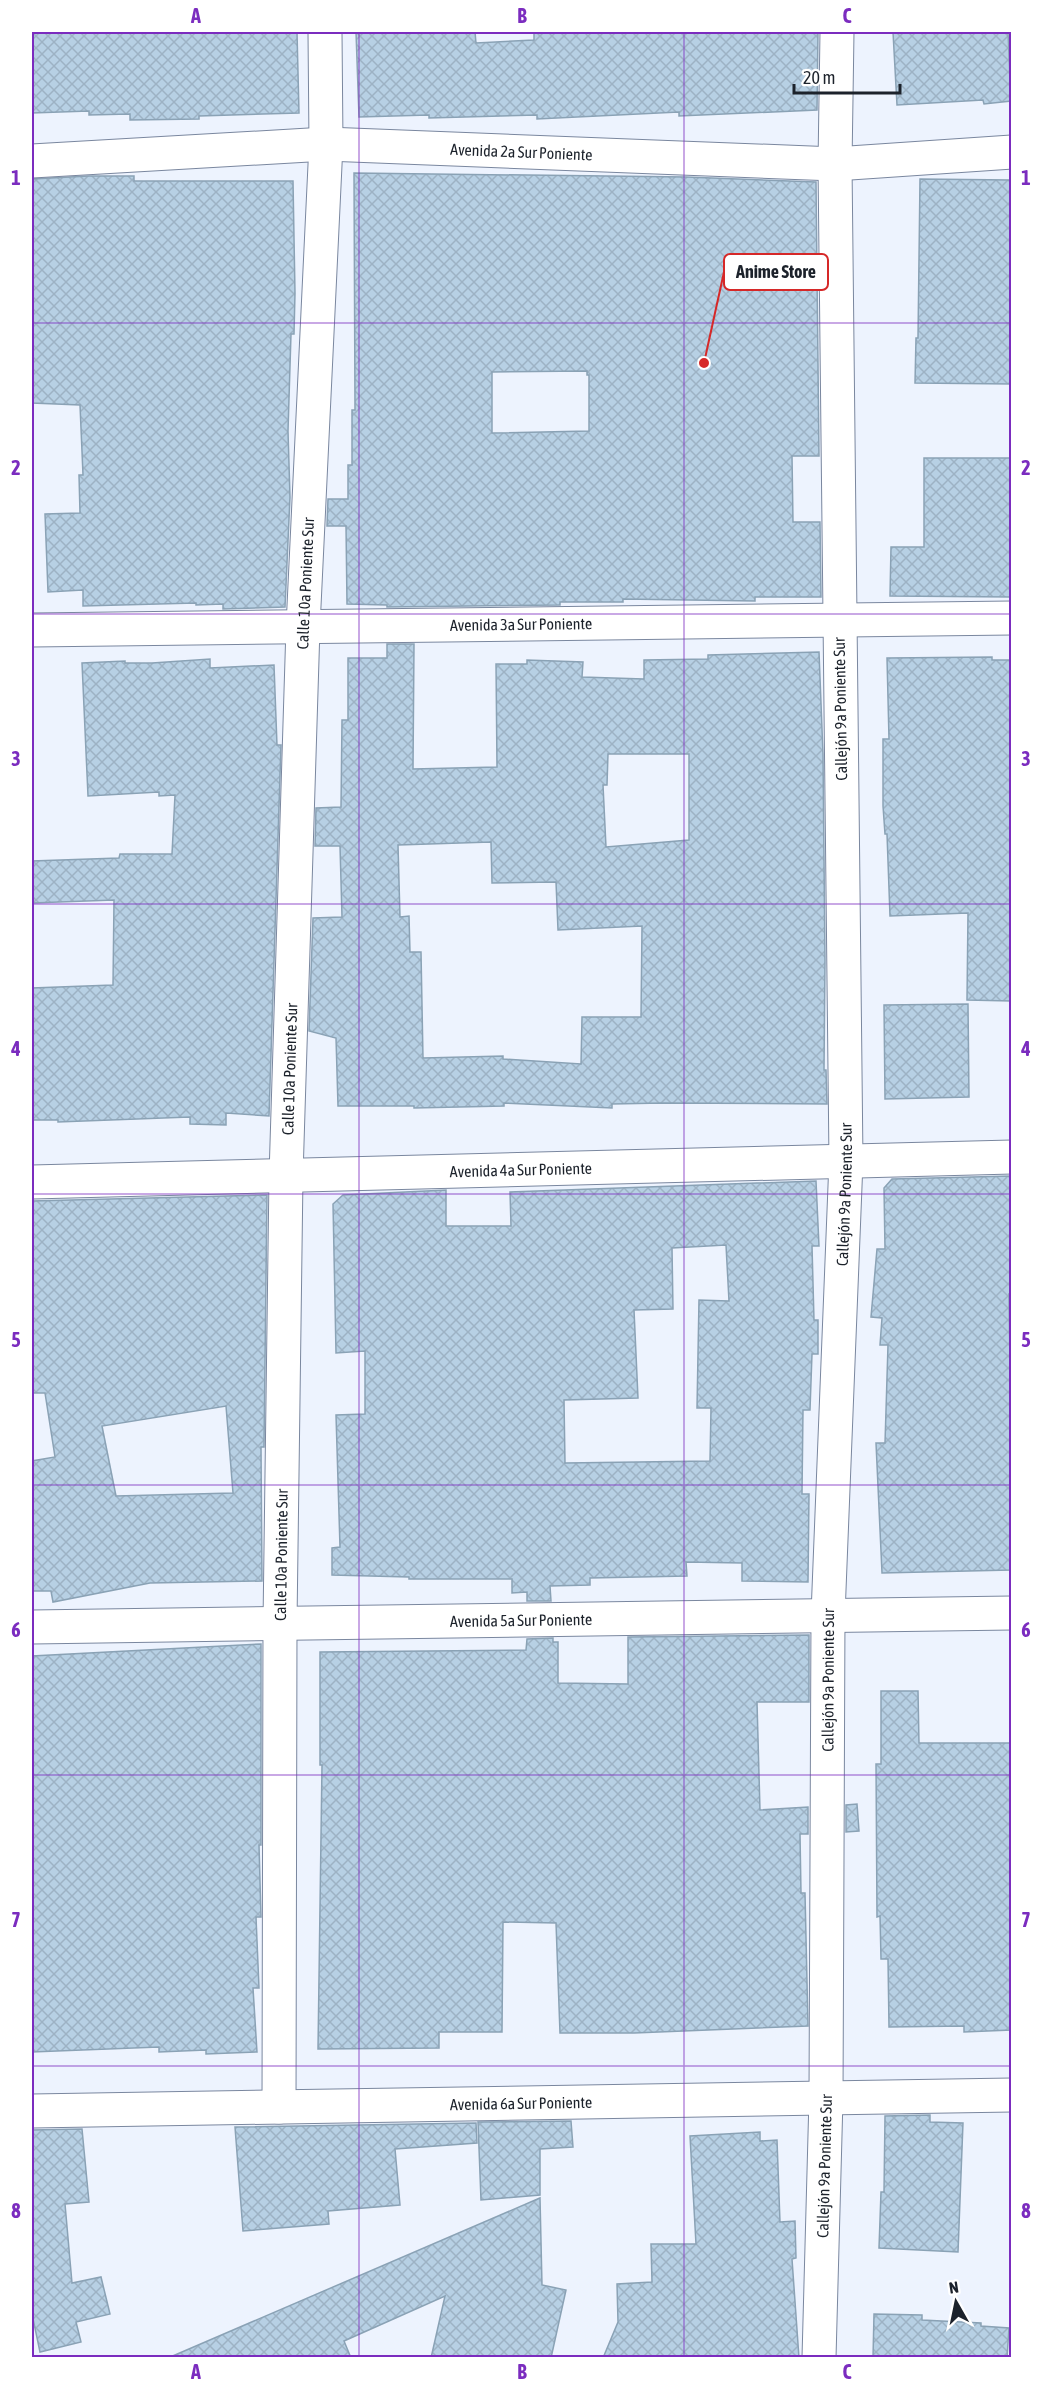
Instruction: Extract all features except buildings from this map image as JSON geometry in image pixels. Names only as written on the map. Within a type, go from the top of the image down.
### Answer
[{"type":"street","name":"Calle 10a Poniente Sur","points":[[279,2107],[280,1623],[286,1176],[303,627],[326,144],[325,32]]},
{"type":"street","name":"Callejón 9a Poniente Sur","points":[[819,2358],[826,2098],[828,1616],[846,1161],[835,164],[837,32]]},
{"type":"street","name":"Avenida 2a Sur Poniente","points":[[32,160],[326,144],[835,164],[1011,152]]},
{"type":"street","name":"Avenida 3a Sur Poniente","points":[[32,630],[1011,618]]},
{"type":"street","name":"Avenida 4a Sur Poniente","points":[[32,1182],[1011,1157]]},
{"type":"street","name":"Avenida 5a Sur Poniente","points":[[32,1626],[1011,1613]]},
{"type":"street","name":"Avenida 6a Sur Poniente","points":[[32,2111],[1011,2095]]},
{"type":"place","name":"Anime Store","points":[[704,363]]}]
